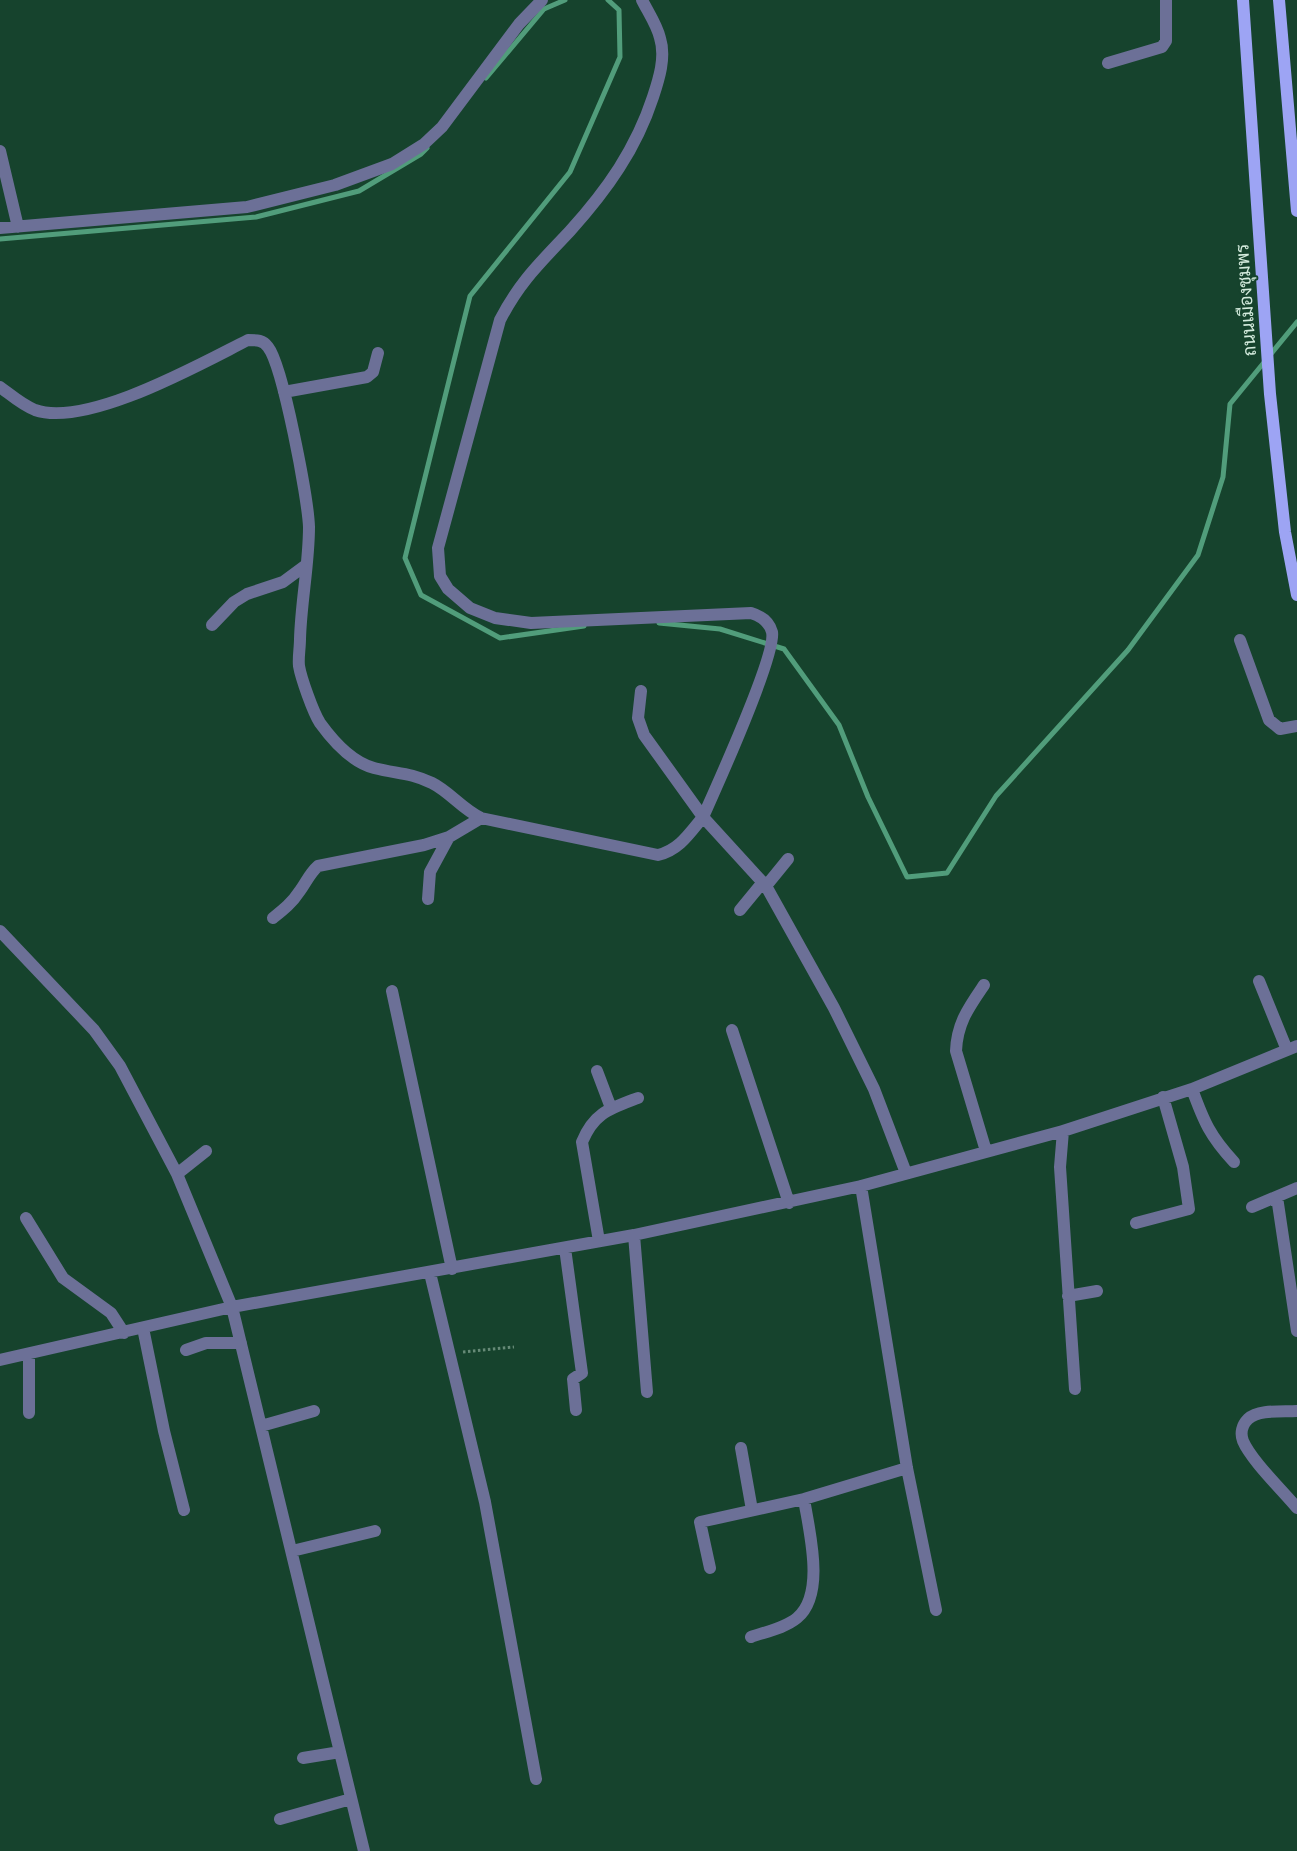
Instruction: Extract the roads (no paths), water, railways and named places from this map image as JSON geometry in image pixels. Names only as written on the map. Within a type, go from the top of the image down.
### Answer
[{"type":"main road","name":"ถนนเมืองชุมพร","points":[[1243,0],[1270,394],[1285,532],[1297,595]]},
{"type":"main road","points":[[1280,0],[1297,211]]},
{"type":"street","points":[[0,228],[247,207],[326,187],[392,164],[424,144],[442,127],[519,24],[542,0]]},
{"type":"street","points":[[0,387],[20,402],[35,410],[52,413],[95,407],[140,393],[248,340],[259,340],[268,346],[275,358],[284,392],[308,507],[306,565],[300,606],[299,666],[318,721],[338,745],[354,758],[373,768],[409,773],[434,784],[467,812],[481,818],[658,855],[670,852],[682,843],[703,818],[766,664],[773,634],[769,624],[761,616],[751,613],[531,623],[495,618],[470,608],[448,588],[440,576],[438,548],[500,320],[513,295],[528,274],[571,230],[609,184],[634,146],[648,112],[661,73],[661,38],[642,0]]},
{"type":"street","points":[[1108,63],[1162,47],[1166,41],[1166,0]]},
{"type":"street","points":[[0,151],[18,227]]},
{"type":"street","points":[[284,392],[366,377],[373,372],[378,353]]},
{"type":"street","points":[[212,625],[234,602],[247,594],[284,582],[306,565]]},
{"type":"street","points":[[1240,640],[1269,720],[1280,729],[1297,726]]},
{"type":"street","points":[[641,691],[638,718],[644,735],[703,818],[764,884],[838,1016],[874,1089],[906,1174]]},
{"type":"street","points":[[273,918],[287,908],[300,891],[309,874],[318,866],[449,837],[481,818]]},
{"type":"street","points":[[428,899],[430,872],[449,837]]},
{"type":"street","points":[[740,910],[788,859]]},
{"type":"street","points":[[0,931],[94,1030],[120,1066],[177,1174],[232,1306],[364,1851]]},
{"type":"street","points":[[0,1360],[124,1333],[232,1306],[452,1269],[634,1235],[789,1203],[861,1186],[1063,1131],[1192,1089],[1292,1048],[1259,981]]},
{"type":"street","points":[[984,985],[962,1016],[956,1034],[956,1051],[986,1151]]},
{"type":"street","points":[[392,991],[452,1269]]},
{"type":"street","points":[[732,1030],[789,1203]]},
{"type":"street","points":[[598,1071],[611,1108]]},
{"type":"street","points":[[1192,1089],[1204,1125],[1216,1143],[1234,1162]]},
{"type":"street","points":[[1136,1223],[1189,1209],[1183,1167],[1163,1097]]},
{"type":"street","points":[[600,1241],[582,1142],[588,1127],[597,1117],[611,1108],[638,1098]]},
{"type":"street","points":[[1063,1131],[1060,1166],[1075,1388]]},
{"type":"street","points":[[177,1174],[206,1150]]},
{"type":"street","points":[[861,1186],[907,1468],[936,1610]]},
{"type":"street","points":[[1252,1207],[1297,1188]]},
{"type":"street","points":[[1277,1197],[1296,1309],[1297,1331]]},
{"type":"street","points":[[26,1218],[64,1278],[111,1313],[124,1333]]},
{"type":"street","points":[[634,1235],[647,1392]]},
{"type":"street","points":[[564,1248],[582,1372],[573,1379],[576,1410]]},
{"type":"street","points":[[430,1273],[485,1502],[536,1779]]},
{"type":"street","points":[[1068,1296],[1097,1291]]},
{"type":"street","points":[[143,1328],[164,1431],[184,1510]]},
{"type":"street","points":[[186,1350],[206,1343],[240,1343]]},
{"type":"street","points":[[29,1354],[29,1413]]},
{"type":"street","points":[[261,1426],[314,1411]]},
{"type":"street","points":[[1297,1411],[1260,1414],[1248,1418],[1242,1427],[1242,1439],[1249,1451],[1297,1508]]},
{"type":"street","points":[[740,1448],[752,1510]]},
{"type":"street","points":[[710,1568],[700,1522],[804,1499],[907,1468]]},
{"type":"street","points":[[750,1637],[788,1624],[798,1618],[806,1605],[814,1585],[804,1499]]},
{"type":"street","points":[[292,1551],[375,1532]]},
{"type":"street","points":[[303,1758],[340,1752]]},
{"type":"street","points":[[280,1819],[351,1799]]},
{"type":"waterway","points":[[486,78],[544,9],[565,0]]},
{"type":"waterway","points":[[584,626],[500,638],[421,595],[405,558],[470,296],[570,172],[620,57],[619,10],[608,0]]},
{"type":"waterway","points":[[0,239],[256,217],[359,191],[421,154],[427,148]]},
{"type":"waterway","points":[[659,623],[720,629],[784,649],[839,725],[868,797],[907,877],[947,873],[996,796],[1128,650],[1198,555],[1223,477],[1230,404],[1297,322]]}]
